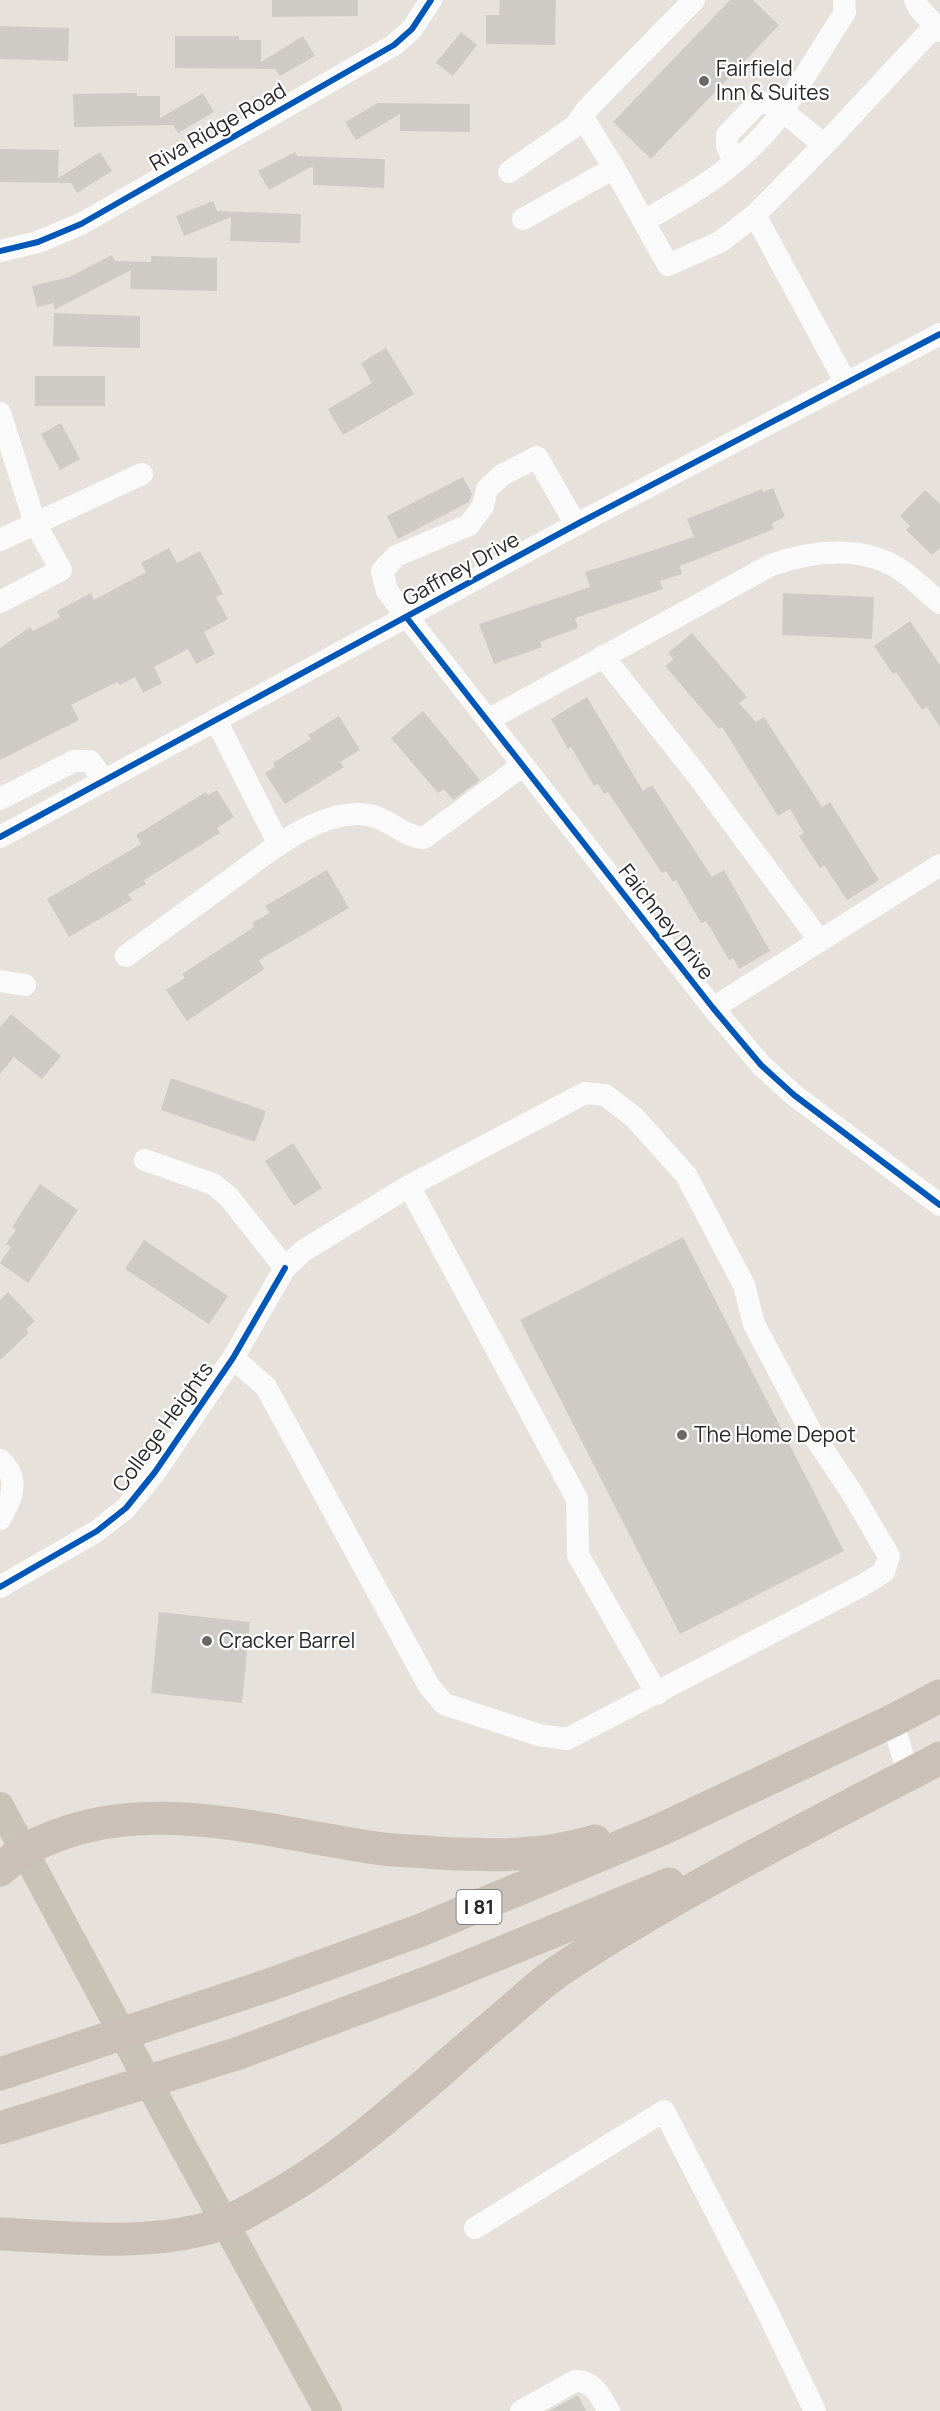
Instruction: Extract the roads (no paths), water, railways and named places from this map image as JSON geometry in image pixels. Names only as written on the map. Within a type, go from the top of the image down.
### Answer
[{"type":"highway","points":[[12,1860],[58,1835],[124,1819],[172,1818],[232,1824],[385,1849],[492,1856],[562,1851],[650,1823],[940,1683]]},
{"type":"highway","name":"I 81","points":[[0,2074],[269,1986],[421,1930],[663,1829],[940,1696]]},
{"type":"highway","points":[[0,2234],[66,2239],[153,2238],[200,2230],[225,2222],[295,2185],[363,2137],[556,1973],[604,1941],[707,1882],[940,1757]]},
{"type":"highway","name":"I 81","points":[[0,2128],[240,2053],[437,1979],[718,1863],[940,1757]]},
{"type":"main road","points":[[0,1806],[12,1860],[52,1904],[180,2143],[328,2411]]},
{"type":"street","name":"Riva Ridge Road","points":[[0,250],[38,242],[81,224],[384,51],[412,30],[431,0]]},
{"type":"street","points":[[509,172],[575,126],[694,0]]},
{"type":"street","points":[[644,221],[705,186],[769,130],[845,12],[844,0]]},
{"type":"street","points":[[582,116],[668,265],[720,242],[755,215],[938,28],[919,8],[915,0]]},
{"type":"street","points":[[783,111],[824,145]]},
{"type":"street","points":[[524,219],[614,168]]},
{"type":"street","points":[[755,215],[846,383]]},
{"type":"street","name":"Gaffney Drive","points":[[0,837],[576,525],[940,334]]},
{"type":"street","points":[[0,413],[35,524],[61,570],[0,602]]},
{"type":"street","name":"Faichney Drive","points":[[576,525],[537,457],[502,475],[487,489],[483,506],[469,525],[396,556],[382,571],[387,591],[760,1065],[794,1095],[940,1205]]},
{"type":"street","points":[[0,540],[142,474]]},
{"type":"street","points":[[488,720],[771,565],[800,555],[838,552],[874,556],[903,572],[940,603]]},
{"type":"street","points":[[603,656],[698,775],[820,941]]},
{"type":"street","points":[[216,720],[279,845]]},
{"type":"street","points":[[2,792],[74,761],[90,760],[104,780]]},
{"type":"street","points":[[126,956],[279,845],[330,818],[358,814],[381,818],[416,838],[424,838],[523,765]]},
{"type":"street","points":[[713,1008],[940,865]]},
{"type":"street","points":[[0,981],[25,985]]},
{"type":"street","name":"College Heights","points":[[0,1587],[97,1532],[126,1508],[154,1472],[233,1358],[285,1268],[303,1251],[409,1186],[585,1093],[605,1095],[634,1117],[686,1174],[744,1285],[754,1324],[810,1430],[852,1493],[889,1556],[884,1572],[657,1694],[567,1739],[539,1735],[444,1704],[429,1686],[266,1387],[233,1358]]},
{"type":"street","points":[[145,1160],[213,1184],[228,1196],[285,1268]]},
{"type":"street","points":[[409,1186],[577,1499],[578,1554],[657,1694]]},
{"type":"street","points":[[0,1460],[9,1468],[13,1495],[0,1519]]},
{"type":"street","points":[[892,1721],[908,1772]]},
{"type":"street","points":[[476,2228],[664,2111],[766,2309],[815,2411]]},
{"type":"street","points":[[521,2411],[575,2381],[582,2381],[595,2388],[609,2411]]},
{"type":"place","name":"Fairfield Inn & Suites","points":[[704,81]]},
{"type":"place","name":"The Home Depot","points":[[682,1435]]},
{"type":"place","name":"Cracker Barrel","points":[[207,1641]]}]
